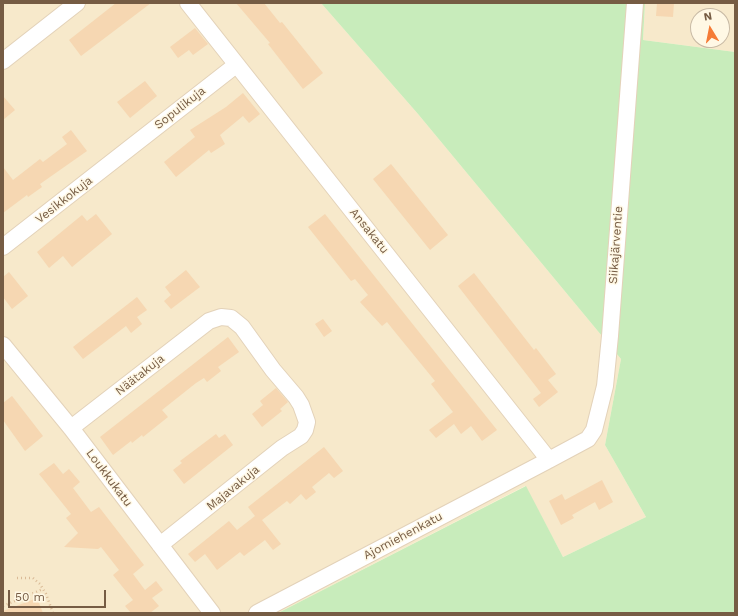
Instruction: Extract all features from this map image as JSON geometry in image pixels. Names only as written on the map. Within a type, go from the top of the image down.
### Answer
[{"type":"street","points":[[3,61],[77,3]]},
{"type":"street","name":"Ansakatu","points":[[188,3],[522,423],[549,460]]},
{"type":"street","name":"Siikajärventie","points":[[549,460],[588,439],[594,430],[605,386],[635,3]]},
{"type":"street","name":"Sopulikuja","points":[[125,152],[236,65]]},
{"type":"street","name":"Vesikkokuja","points":[[3,248],[125,152]]},
{"type":"street","name":"Näätakuja","points":[[72,428],[209,321],[225,316],[242,327],[301,405],[307,422],[305,430]]},
{"type":"street","name":"Loukkukatu","points":[[3,345],[72,428],[212,613]]},
{"type":"street","name":"Majavakuja","points":[[160,545],[282,448],[295,440],[305,430]]},
{"type":"street","name":"Ajomiehenkatu","points":[[256,613],[549,460]]},
{"type":"path","points":[[17,578],[33,578],[40,584],[53,613]]},
{"type":"path","points":[[3,606],[43,589]]},
{"type":"shaded area","points":[[3,3],[321,3],[418,114],[621,359],[605,445],[646,517],[563,557],[525,486],[278,613],[3,613]]},
{"type":"shaded area","points":[[645,3],[735,3],[735,52],[704,48],[730,48],[730,8],[690,8],[690,46],[643,40]]},
{"type":"green space","points":[[321,3],[645,3],[643,40],[690,46],[690,48],[704,48],[735,52],[735,613],[278,613],[526,486],[563,557],[646,517],[605,445],[621,359],[418,114]]},
{"type":"building","points":[[116,3],[151,3],[81,56],[69,40]]},
{"type":"building","points":[[236,3],[264,3],[280,23],[282,22],[323,73],[303,89],[268,44],[270,43]]},
{"type":"building","points":[[657,3],[674,3],[673,17],[656,16]]},
{"type":"building","points":[[195,28],[208,44],[193,55],[189,50],[178,58],[170,47]]},
{"type":"building","points":[[145,81],[157,96],[130,118],[117,102]]},
{"type":"building","points":[[243,93],[260,114],[249,123],[243,116],[220,135],[225,144],[211,153],[209,150],[176,177],[164,162],[195,137],[190,130],[226,107]]},
{"type":"building","points":[[3,96],[15,110],[3,120]]},
{"type":"building","points":[[71,130],[87,151],[40,184],[42,187],[28,197],[27,195],[3,213],[3,167],[13,180],[40,159],[43,162],[67,144],[62,137]]},
{"type":"building","points":[[391,164],[448,235],[430,250],[373,179]]},
{"type":"building","points":[[96,214],[112,234],[72,267],[63,256],[49,268],[37,252],[82,215],[87,221]]},
{"type":"building","points":[[325,214],[497,430],[482,441],[471,426],[461,434],[454,424],[436,438],[429,430],[453,412],[431,384],[435,381],[387,322],[382,326],[360,302],[368,295],[355,279],[351,281],[308,227]]},
{"type":"building","points":[[186,270],[200,287],[171,309],[164,301],[171,295],[165,287]]},
{"type":"building","points":[[9,272],[28,296],[12,309],[3,297],[3,277]]},
{"type":"building","points":[[474,273],[534,350],[536,348],[556,374],[548,380],[558,392],[539,407],[533,399],[541,393],[458,286]]},
{"type":"building","points":[[137,297],[147,310],[137,317],[142,324],[131,333],[126,326],[83,359],[73,347]]},
{"type":"building","points":[[323,319],[332,331],[324,337],[315,324]]},
{"type":"building","points":[[228,337],[239,352],[218,367],[221,371],[207,382],[204,378],[196,383],[162,410],[168,417],[143,437],[142,435],[132,443],[131,441],[113,455],[100,437]]},
{"type":"building","points":[[276,388],[288,402],[280,409],[282,411],[262,427],[252,414],[263,405],[260,401]]},
{"type":"building","points":[[12,396],[43,436],[25,451],[3,420],[3,403]]},
{"type":"building","points":[[216,434],[219,438],[225,434],[233,445],[184,484],[173,470],[182,463],[180,461]]},
{"type":"building","points":[[324,447],[343,471],[334,478],[329,473],[312,487],[316,492],[306,500],[301,494],[290,504],[287,501],[262,520],[281,544],[273,550],[265,540],[244,556],[240,552],[217,570],[205,554],[195,562],[188,554],[229,521],[237,530],[255,516],[248,507]]},
{"type":"building","points":[[54,463],[63,474],[69,469],[80,482],[73,488],[91,512],[99,507],[144,565],[133,574],[145,590],[156,581],[163,590],[152,598],[159,606],[150,613],[131,613],[125,606],[133,600],[113,575],[119,570],[101,547],[98,549],[64,547],[78,533],[66,518],[71,514],[39,474]]},
{"type":"building","points":[[602,480],[613,502],[599,510],[595,502],[572,515],[574,518],[561,525],[549,501],[562,494],[565,500]]},
{"type":"building","points":[[37,598],[43,613],[3,613],[3,611]]}]
